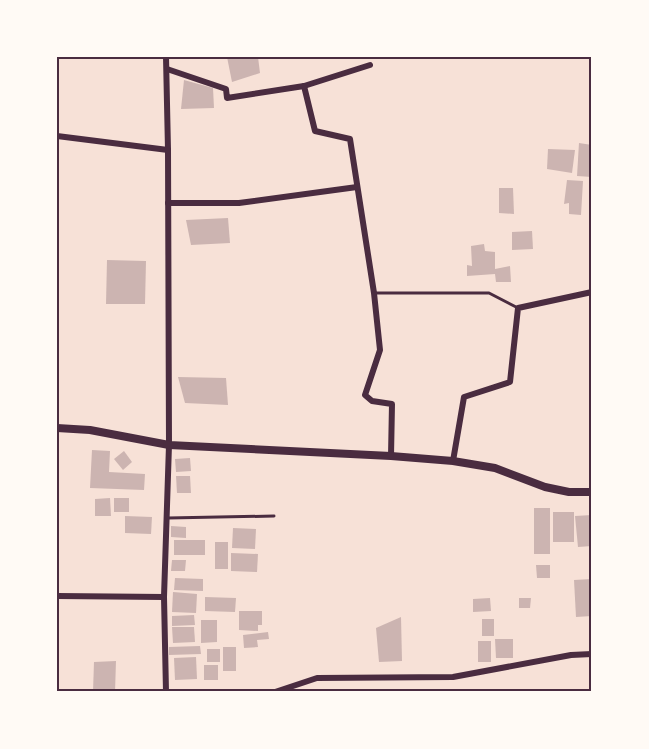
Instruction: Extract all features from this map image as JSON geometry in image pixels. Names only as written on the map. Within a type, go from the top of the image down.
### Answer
[{"type":"street","points":[[166,57],[169,445],[164,597],[166,692]]},
{"type":"street","points":[[167,69],[226,89],[227,98],[304,86],[370,65]]},
{"type":"street","points":[[304,86],[315,131],[350,139],[374,293],[380,350],[365,395],[372,400],[392,404],[391,456]]},
{"type":"street","points":[[57,136],[168,150]]},
{"type":"street","points":[[168,202],[239,203],[357,186]]},
{"type":"street","points":[[453,461],[464,397],[510,382],[518,308],[592,292]]},
{"type":"street","points":[[57,428],[90,430],[169,445],[453,461],[495,468],[545,488],[569,492],[592,492]]},
{"type":"street","points":[[57,596],[164,597]]},
{"type":"street","points":[[275,692],[317,678],[453,677],[571,655],[592,654]]},
{"type":"lane","points":[[374,293],[489,293],[518,308]]},
{"type":"lane","points":[[166,518],[274,516]]},
{"type":"building","points":[[227,57],[258,57],[260,73],[232,82]]},
{"type":"building","points":[[184,80],[213,88],[214,108],[181,109]]},
{"type":"building","points":[[579,143],[592,145],[592,177],[577,176]]},
{"type":"building","points":[[548,149],[575,150],[572,173],[547,169]]},
{"type":"building","points":[[567,180],[583,181],[581,215],[569,214],[569,203],[564,204]]},
{"type":"building","points":[[499,188],[513,188],[514,214],[499,213]]},
{"type":"building","points":[[228,218],[230,243],[191,245],[186,220]]},
{"type":"building","points":[[532,231],[533,249],[512,250],[512,232]]},
{"type":"building","points":[[484,244],[485,251],[495,252],[495,269],[510,266],[511,282],[496,282],[495,274],[467,276],[467,265],[472,266],[471,246]]},
{"type":"building","points":[[107,260],[146,261],[145,304],[106,304]]},
{"type":"building","points":[[178,377],[226,378],[228,405],[185,403]]},
{"type":"building","points":[[92,450],[110,451],[109,472],[145,474],[144,490],[90,488]]},
{"type":"building","points":[[124,451],[132,462],[123,470],[114,459]]},
{"type":"building","points":[[190,458],[191,471],[176,472],[175,459]]},
{"type":"building","points":[[176,476],[190,476],[191,493],[177,493]]},
{"type":"building","points":[[110,498],[111,516],[95,516],[95,499]]},
{"type":"building","points":[[114,498],[129,498],[129,512],[114,512]]},
{"type":"building","points":[[534,508],[550,508],[550,554],[534,554]]},
{"type":"building","points":[[553,512],[574,512],[574,542],[553,542]]},
{"type":"building","points":[[592,515],[592,546],[578,547],[575,516]]},
{"type":"building","points":[[125,516],[152,517],[151,534],[125,533]]},
{"type":"building","points":[[171,526],[186,527],[186,538],[171,537]]},
{"type":"building","points":[[233,528],[256,529],[255,549],[232,548]]},
{"type":"building","points":[[174,540],[205,540],[205,555],[174,555]]},
{"type":"building","points":[[215,542],[228,542],[228,569],[215,569]]},
{"type":"building","points":[[231,553],[258,554],[257,572],[231,571]]},
{"type":"building","points":[[172,560],[186,560],[185,571],[171,571]]},
{"type":"building","points":[[536,565],[550,565],[550,578],[537,578]]},
{"type":"building","points":[[175,578],[203,579],[203,591],[174,590]]},
{"type":"building","points":[[592,579],[592,616],[576,617],[574,580]]},
{"type":"building","points":[[173,592],[197,594],[196,613],[172,612]]},
{"type":"building","points":[[205,597],[236,598],[235,612],[205,611]]},
{"type":"building","points":[[490,598],[491,611],[473,612],[473,599]]},
{"type":"building","points":[[519,598],[531,598],[530,608],[519,608]]},
{"type":"building","points":[[239,611],[262,611],[262,625],[258,625],[258,631],[239,630]]},
{"type":"building","points":[[194,615],[195,625],[172,626],[172,616]]},
{"type":"building","points":[[401,617],[402,661],[379,662],[376,628]]},
{"type":"building","points":[[482,619],[494,619],[494,636],[482,636]]},
{"type":"building","points":[[201,620],[217,620],[217,642],[201,643]]},
{"type":"building","points":[[172,627],[194,627],[195,642],[173,643]]},
{"type":"building","points":[[268,632],[269,639],[257,640],[258,647],[244,648],[243,635]]},
{"type":"building","points":[[495,639],[513,639],[513,658],[496,658]]},
{"type":"building","points":[[478,641],[491,641],[491,662],[478,662]]},
{"type":"building","points":[[200,646],[201,654],[169,655],[169,647]]},
{"type":"building","points":[[223,647],[236,647],[236,671],[223,671]]},
{"type":"building","points":[[207,649],[220,649],[220,662],[207,662]]},
{"type":"building","points":[[196,657],[197,679],[175,680],[174,658]]},
{"type":"building","points":[[116,661],[115,692],[93,692],[94,662]]},
{"type":"building","points":[[204,665],[218,665],[218,680],[204,680]]}]
